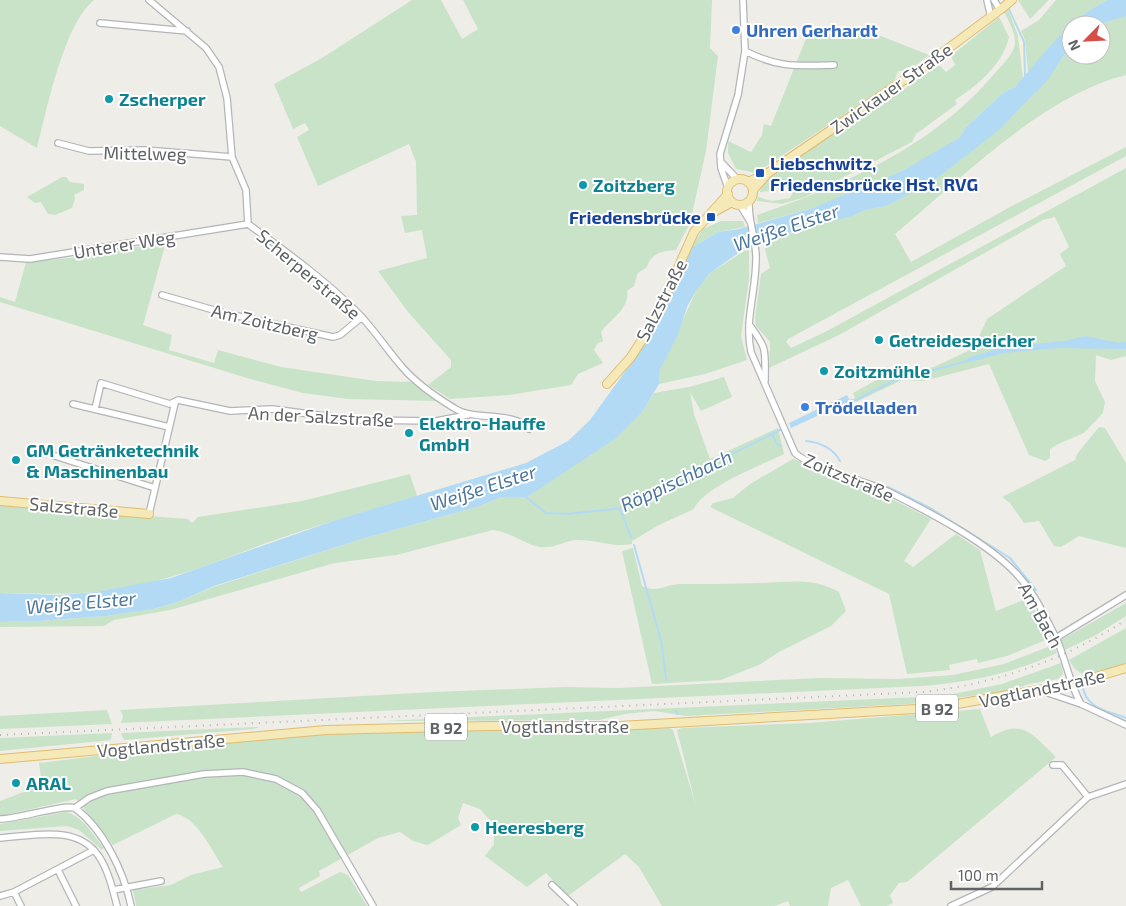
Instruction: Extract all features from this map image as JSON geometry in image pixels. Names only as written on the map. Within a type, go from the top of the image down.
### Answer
[{"type":"main road","name":"Zwickauer Straße","points":[[748,182],[768,173],[926,65],[1012,0]]},
{"type":"main road","name":"Zwickauer Straße","points":[[749,201],[753,190],[768,173]]},
{"type":"main road","points":[[749,201],[736,203],[728,191],[737,180],[748,182],[753,190]]},
{"type":"main road","name":"Salzstraße","points":[[607,384],[630,357],[661,306],[694,232],[728,191]]},
{"type":"main road","name":"Salzstraße","points":[[710,213],[736,203]]},
{"type":"main road","name":"Salzstraße","points":[[0,501],[149,514]]},
{"type":"main road","name":"Vogtlandstraße","points":[[0,760],[326,730],[490,726],[618,726],[934,708],[1072,684],[1126,668]]},
{"type":"street","name":"Scherperstraße","points":[[149,0],[206,48],[223,78],[228,108],[232,157],[246,190],[248,224],[304,266],[362,317],[418,383],[457,410],[470,415],[507,419],[523,424],[529,430]]},
{"type":"street","points":[[728,191],[721,168],[720,154],[738,94],[745,51],[743,0]]},
{"type":"street","points":[[987,0],[997,12]]},
{"type":"street","points":[[994,0],[997,12]]},
{"type":"street","points":[[100,24],[187,32]]},
{"type":"street","points":[[745,51],[767,61],[789,66],[834,65]]},
{"type":"street","name":"Mittelweg","points":[[58,144],[89,152],[145,150],[232,157]]},
{"type":"street","points":[[721,162],[737,180]]},
{"type":"street","name":"Zoitzstraße","points":[[749,201],[748,213],[755,243],[756,273],[747,330],[751,352],[792,447],[800,458],[873,485],[919,508]]},
{"type":"street","name":"Zoitzstraße","points":[[736,203],[748,213]]},
{"type":"street","name":"Unterer Weg","points":[[0,257],[30,259],[248,224]]},
{"type":"street","name":"Am Zoitzberg","points":[[162,295],[224,313],[333,337],[348,330],[362,317]]},
{"type":"street","name":"Zoitzstraße","points":[[749,324],[763,341],[767,354],[765,381]]},
{"type":"street","name":"An der Salzstraße","points":[[95,409],[101,383],[175,403],[178,400],[230,411],[272,409],[356,420],[436,422],[470,415]]},
{"type":"street","points":[[149,514],[175,403]]},
{"type":"street","points":[[73,404],[168,427]]},
{"type":"street","points":[[55,456],[154,488]]},
{"type":"street","name":"Am Bach","points":[[919,508],[966,536],[1011,568],[1031,592],[1056,638],[1081,704]]},
{"type":"street","points":[[1056,638],[1126,595]]},
{"type":"street","points":[[1039,690],[1081,704],[1126,725]]},
{"type":"street","points":[[1053,765],[1062,765],[1088,797]]},
{"type":"street","points":[[0,820],[17,819],[65,807],[75,808],[89,798],[107,791],[204,774],[243,772],[276,779],[302,792],[317,810],[373,906]]},
{"type":"street","points":[[951,906],[992,887],[1088,797],[1126,784]]},
{"type":"street","points":[[75,808],[108,848],[127,888],[131,906]]},
{"type":"street","points":[[0,838],[59,834],[81,840],[100,857],[117,906]]},
{"type":"street","points":[[0,896],[14,892],[94,850]]},
{"type":"street","points":[[58,870],[76,906]]},
{"type":"street","points":[[112,890],[161,881]]},
{"type":"street","points":[[552,886],[574,906]]},
{"type":"street","points":[[14,892],[21,906]]},
{"type":"green space","points":[[0,0],[94,0],[83,12],[65,47],[37,148],[0,126]]},
{"type":"green space","points":[[412,0],[441,0],[462,39],[478,29],[463,0],[712,0],[710,48],[718,56],[706,151],[690,223],[676,250],[662,252],[655,256],[647,267],[638,273],[634,286],[627,291],[627,297],[622,308],[601,332],[603,341],[597,344],[594,350],[603,363],[578,374],[571,385],[509,395],[450,399],[428,385],[451,367],[451,360],[408,312],[378,271],[427,258],[422,230],[405,233],[401,216],[417,215],[416,162],[409,144],[318,186],[297,137],[309,130],[305,123],[293,129],[274,84],[322,58]]},
{"type":"green space","points":[[1018,0],[1049,0],[1030,19]]},
{"type":"green space","points":[[1056,0],[1108,0],[1084,15],[1061,15],[1061,36],[1028,73],[1025,41],[1021,31],[1039,20]]},
{"type":"green space","points":[[1008,9],[1018,35],[1023,78],[1015,87],[1004,92],[966,127],[959,138],[947,147],[902,171],[850,194],[813,208],[758,223],[757,215],[789,204],[882,163],[938,127],[964,105],[988,81],[1009,57],[1014,48],[1014,34],[1004,12]]},
{"type":"green space","points":[[1126,16],[1126,75],[1095,86],[1064,101],[1033,120],[975,165],[895,234],[911,262],[1010,207],[1126,147],[1126,156],[788,339],[786,342],[791,348],[827,331],[1126,168],[1126,356],[1111,360],[1096,355],[1095,381],[1105,402],[1103,413],[1084,433],[1050,449],[1050,458],[1045,461],[1029,455],[989,364],[924,381],[902,380],[858,401],[841,405],[855,398],[853,393],[891,372],[893,376],[934,367],[974,348],[987,319],[1066,266],[1060,254],[1069,247],[1055,217],[1043,220],[839,335],[769,368],[770,342],[756,326],[755,318],[761,274],[770,268],[763,242],[864,210],[884,206],[903,197],[970,151],[1008,120],[1042,85],[1061,60],[1061,65],[1111,65],[1111,21]]},
{"type":"green space","points":[[999,17],[1009,37],[1002,56],[996,65],[972,88],[955,100],[957,104],[916,134],[912,142],[805,197],[782,204],[757,201],[758,197],[772,201],[790,198],[794,190],[790,187],[774,185],[773,191],[760,192],[762,184],[888,95],[891,98],[939,65],[946,72],[955,65],[951,56]]},
{"type":"green space","points":[[868,31],[929,55],[909,70],[898,71],[894,81],[756,173],[736,169],[728,153],[728,141],[751,152],[762,135],[764,124],[771,126],[807,36]]},
{"type":"green space","points":[[62,177],[66,177],[70,182],[84,184],[84,190],[74,195],[75,199],[72,208],[55,215],[48,214],[41,202],[35,203],[27,197]]},
{"type":"green space","points":[[721,221],[743,221],[745,227],[718,232],[690,249],[703,229]]},
{"type":"green space","points":[[166,242],[143,325],[172,335],[169,350],[214,363],[218,350],[281,367],[376,381],[411,382],[437,401],[348,399],[303,393],[247,378],[0,302],[0,297],[15,302],[26,262],[79,257]]},
{"type":"green space","points":[[749,248],[749,279],[741,336],[747,360],[705,374],[659,384],[660,370],[696,291],[710,273]]},
{"type":"green space","points":[[724,377],[732,397],[701,411],[690,392],[694,414],[710,459],[778,428],[784,454],[748,470],[721,485],[700,501],[694,509],[659,525],[632,541],[632,544],[619,545],[578,540],[550,547],[540,547],[506,533],[493,530],[396,555],[335,563],[170,610],[114,620],[104,626],[0,627],[0,622],[107,616],[153,609],[178,602],[213,587],[365,538],[477,507],[502,497],[527,497],[643,411],[654,393],[689,387]]},
{"type":"green space","points":[[1099,427],[1105,428],[1126,463],[1126,548],[1079,536],[1061,547],[1054,546],[1039,521],[1024,523],[1010,503],[1002,497],[1075,460],[1077,454]]},
{"type":"green space","points":[[793,459],[870,488],[931,519],[904,561],[913,567],[956,534],[980,550],[996,611],[1029,598],[1048,639],[1007,656],[978,663],[977,659],[949,665],[950,670],[907,674],[889,594],[710,507],[713,503],[733,498],[750,484]]},
{"type":"green space","points":[[410,474],[417,496],[287,536],[211,564],[154,582],[85,593],[0,593],[0,505],[188,519],[192,523],[198,517],[302,501]]},
{"type":"green space","points":[[633,548],[642,586],[647,588],[657,589],[679,584],[810,582],[839,592],[846,611],[831,626],[779,652],[761,664],[721,680],[652,684],[622,551]]},
{"type":"green space","points":[[1126,603],[1126,616],[1096,635],[1065,650],[1061,640]]},
{"type":"green space","points":[[1126,628],[1126,663],[1094,675],[1080,673],[1074,668],[1069,660]]},
{"type":"green space","points":[[1053,645],[1057,653],[1025,666],[991,676],[922,686],[121,723],[123,716],[120,710],[433,692],[565,687],[618,688],[820,678],[898,679],[953,675],[1004,664]]},
{"type":"green space","points":[[1061,663],[1063,674],[1058,679],[1029,684],[1009,691],[909,704],[686,716],[654,711],[625,714],[599,720],[382,721],[944,696],[1002,684]]},
{"type":"green space","points":[[980,709],[991,737],[1011,729],[1026,731],[1056,757],[907,882],[899,883],[890,895],[893,903],[887,906],[861,906],[848,880],[831,888],[828,906],[790,906],[788,901],[775,906],[662,906],[639,867],[625,854],[568,896],[546,873],[527,887],[485,856],[494,844],[494,825],[480,809],[463,803],[458,818],[461,825],[428,845],[413,841],[400,832],[378,838],[319,871],[320,876],[299,888],[301,892],[340,872],[348,875],[367,906],[136,906],[133,890],[171,885],[191,875],[223,867],[197,828],[184,817],[176,814],[113,845],[76,799],[0,816],[0,801],[42,785],[39,763],[208,743],[310,735],[669,728],[673,730],[696,806],[677,730],[682,728],[809,723]]},
{"type":"green space","points":[[107,710],[112,724],[0,729],[0,716]]},
{"type":"green space","points":[[259,727],[254,729],[124,740],[121,733]]},
{"type":"green space","points":[[112,733],[111,740],[0,751],[0,738]]},
{"type":"green space","points":[[66,812],[78,817],[104,848],[102,850],[79,830],[67,826],[0,831],[0,824]]},
{"type":"sand","points":[[1011,7],[1025,41],[1026,71],[1023,74],[1018,35],[1008,9]]},
{"type":"water","points":[[1108,0],[1126,0],[1126,16],[1111,21],[1111,15],[1084,15]]},
{"type":"water","name":"Weiße Elster","points":[[1061,34],[1061,60],[1047,81],[999,130],[932,182],[886,206],[865,210],[852,216],[792,232],[741,251],[710,273],[696,291],[687,307],[679,332],[660,370],[659,384],[643,411],[615,439],[527,497],[502,497],[477,507],[365,538],[214,586],[178,602],[153,609],[107,616],[0,622],[0,593],[59,595],[96,592],[171,578],[336,520],[526,463],[568,441],[590,420],[650,337],[690,249],[718,232],[739,229],[813,208],[902,171],[959,138],[966,127],[1004,92],[1015,87]]},
{"type":"water","points":[[1085,336],[1120,343],[1126,341],[1126,349],[1058,348],[1004,353],[969,362],[967,358],[1004,347],[1065,341]]},
{"type":"water","points":[[847,395],[850,401],[791,428],[789,423]]},
{"type":"waterway","points":[[1008,7],[1024,42],[1025,76]]},
{"type":"waterway","points":[[846,401],[856,400],[893,381],[971,360]]},
{"type":"waterway","points":[[772,434],[782,429]]},
{"type":"waterway","name":"Röppischbach","points":[[526,497],[546,513],[566,514],[624,508],[772,434],[776,443],[781,446]]},
{"type":"waterway","name":"Röppischbach","points":[[806,441],[826,447],[840,461]]},
{"type":"waterway","name":"Röppischbach","points":[[888,487],[932,509],[1010,558],[1036,590]]},
{"type":"waterway","points":[[620,509],[631,537]]},
{"type":"waterway","points":[[634,545],[662,644],[666,680]]},
{"type":"waterway","name":"Röppischbach","points":[[1083,688],[1085,695],[1094,705],[1126,718]]},
{"type":"railway","points":[[0,735],[923,692],[977,683],[1029,668],[1078,647],[1126,620]]},
{"type":"place","name":"Uhren Gerhardt","points":[[736,30]]},
{"type":"place","name":"Zscherper","points":[[109,99]]},
{"type":"place","name":"Liebschwitz, Friedensbrücke Hst. RVG","points":[[760,173]]},
{"type":"place","name":"Zoitzberg","points":[[583,185]]},
{"type":"place","name":"Friedensbrücke","points":[[711,217]]},
{"type":"place","name":"Getreidespeicher","points":[[879,340]]},
{"type":"place","name":"Zoitzmühle","points":[[824,371]]},
{"type":"place","name":"Trödelladen","points":[[805,407]]},
{"type":"place","name":"Elektro-Hauffe GmbH","points":[[409,433]]},
{"type":"place","name":"GM Getränketechnik & Maschinenbau","points":[[16,460]]},
{"type":"place","name":"ARAL","points":[[16,783]]},
{"type":"place","name":"Heeresberg","points":[[475,827]]}]
